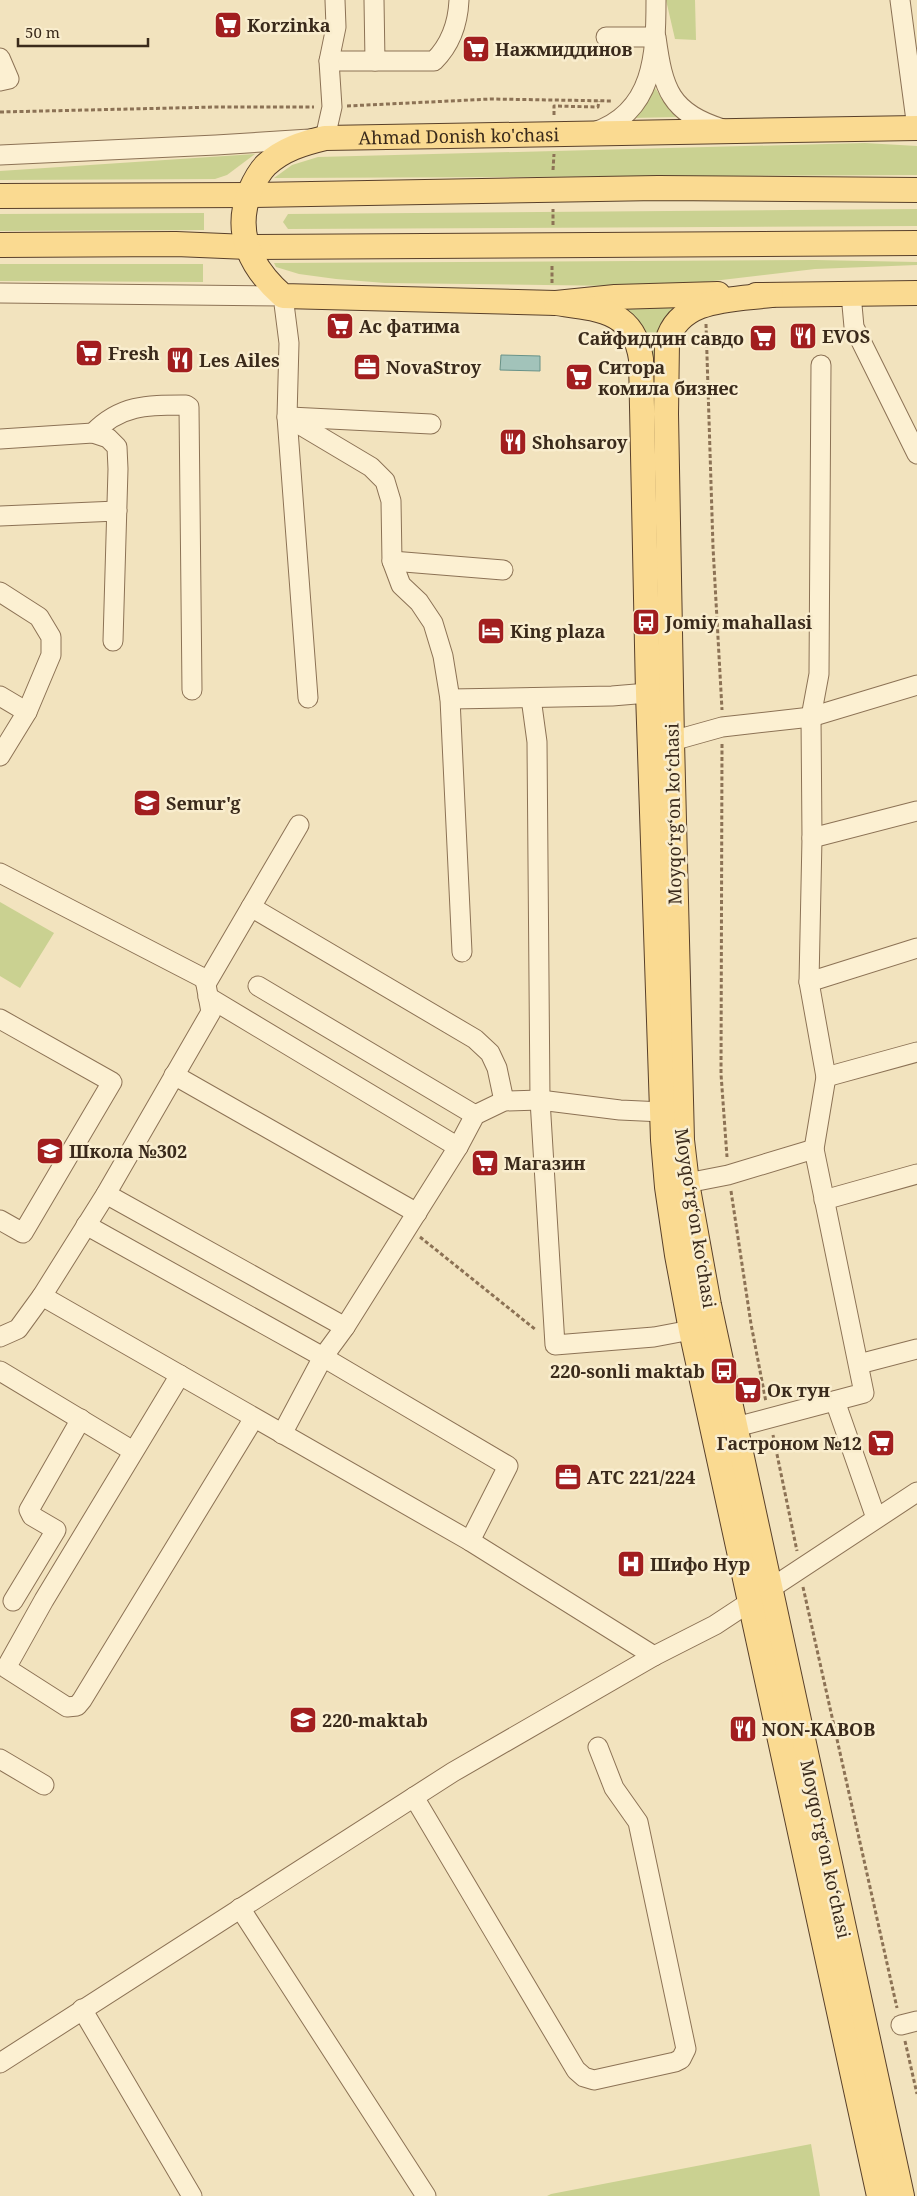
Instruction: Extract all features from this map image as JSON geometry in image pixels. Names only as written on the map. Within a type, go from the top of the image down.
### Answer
[{"type":"main road","name":"Ahmad Donish ko'chasi","points":[[325,138],[917,128]]},
{"type":"main road","points":[[325,138],[296,146],[274,158],[259,174],[244,210],[243,228],[253,262],[262,276],[283,296],[554,298],[661,295],[917,293]]},
{"type":"main road","points":[[0,196],[249,195],[658,188],[917,190]]},
{"type":"main road","points":[[0,245],[176,244],[248,247],[917,243]]},
{"type":"main road","name":"Moyqoʻrgʻon koʻchasi","points":[[771,295],[697,307],[677,320],[670,331],[667,342],[666,414],[680,1097],[687,1183],[709,1305],[902,2196]]},
{"type":"main road","name":"Moyqoʻrgʻon koʻchasi","points":[[554,298],[598,309],[612,314],[625,323],[634,334],[642,359],[648,693],[667,1187],[691,1330],[878,2196]]},
{"type":"street","points":[[325,138],[332,107],[329,61],[336,26],[335,0]]},
{"type":"street","points":[[374,0],[376,61]]},
{"type":"street","points":[[329,61],[434,61],[445,50],[458,15],[459,0]]},
{"type":"street","points":[[656,0],[656,37],[665,82],[676,103],[692,116],[710,125],[729,131]]},
{"type":"street","points":[[900,0],[917,128]]},
{"type":"street","points":[[606,36],[656,37]]},
{"type":"street","points":[[590,133],[617,122],[637,102],[645,86],[656,37]]},
{"type":"street","points":[[0,58],[9,79],[0,81]]},
{"type":"street","name":"Ahmad Donish ko'chasi","points":[[0,154],[216,145],[325,138]]},
{"type":"street","points":[[0,293],[283,296],[289,343],[287,417],[308,698]]},
{"type":"street","points":[[851,294],[854,327],[917,454]]},
{"type":"street","points":[[736,1427],[864,1393],[814,1149],[826,1077],[810,982],[811,717],[819,674],[821,365]]},
{"type":"street","points":[[93,433],[102,424],[134,408],[145,405],[189,407],[192,690]]},
{"type":"street","points":[[287,417],[432,424]]},
{"type":"street","points":[[287,417],[371,467],[385,481],[391,501],[392,561],[401,584],[418,602],[433,623],[443,656],[450,699],[462,952]]},
{"type":"street","points":[[0,439],[93,433],[108,438],[117,447],[113,641]]},
{"type":"street","points":[[0,516],[117,511]]},
{"type":"street","points":[[392,561],[503,570]]},
{"type":"street","points":[[0,592],[39,617],[51,637],[51,655],[27,712],[1,751]]},
{"type":"street","points":[[672,741],[722,727],[811,717],[917,685]]},
{"type":"street","points":[[450,699],[648,693]]},
{"type":"street","points":[[0,696],[27,712]]},
{"type":"street","points":[[531,698],[537,742],[540,1100],[555,1345],[654,1337],[691,1330]]},
{"type":"street","points":[[812,838],[917,810]]},
{"type":"street","points":[[207,991],[251,907],[299,825]]},
{"type":"street","points":[[0,873],[205,980],[211,1012],[106,1194],[42,1296],[18,1329],[0,1337]]},
{"type":"street","points":[[251,907],[475,1039],[490,1053],[497,1068],[504,1101]]},
{"type":"street","points":[[810,982],[917,948]]},
{"type":"street","points":[[258,986],[474,1115]]},
{"type":"street","points":[[207,991],[458,1147]]},
{"type":"street","points":[[0,1019],[112,1082],[23,1233],[0,1220]]},
{"type":"street","points":[[826,1077],[917,1052]]},
{"type":"street","points":[[174,1075],[412,1220]]},
{"type":"street","points":[[282,1434],[323,1357],[345,1327],[458,1147],[474,1115],[504,1101],[540,1100],[620,1110],[663,1112]]},
{"type":"street","points":[[687,1183],[728,1175],[814,1149]]},
{"type":"street","points":[[824,1200],[917,1174]]},
{"type":"street","points":[[106,1194],[345,1327]]},
{"type":"street","points":[[86,1225],[323,1357],[508,1466],[470,1541]]},
{"type":"street","points":[[42,1296],[470,1541],[654,1656]]},
{"type":"street","points":[[0,1319],[18,1329]]},
{"type":"street","points":[[858,1364],[917,1349]]},
{"type":"street","points":[[0,1371],[133,1451]]},
{"type":"street","points":[[180,1376],[78,1543],[6,1668],[68,1707],[76,1706],[82,1700],[254,1418]]},
{"type":"street","points":[[835,1400],[876,1518]]},
{"type":"street","points":[[78,1543],[32,1516],[29,1510],[81,1420]]},
{"type":"street","points":[[0,2063],[454,1772],[654,1656],[715,1625],[917,1492]]},
{"type":"street","points":[[36,1614],[7,1598],[56,1530]]},
{"type":"street","points":[[414,1797],[576,2070],[584,2077],[594,2080],[675,2062],[681,2059],[686,2050],[638,1822],[614,1788],[598,1747]]},
{"type":"street","points":[[0,1759],[44,1785]]},
{"type":"street","points":[[240,1908],[426,2196]]},
{"type":"street","points":[[82,2009],[192,2196]]},
{"type":"path","points":[[0,112],[216,107],[332,107],[491,99],[619,101]]},
{"type":"path","points":[[554,116],[554,106],[598,107],[599,101]]},
{"type":"path","points":[[553,175],[554,145]]},
{"type":"path","points":[[552,234],[553,204]]},
{"type":"path","points":[[552,263],[554,298]]},
{"type":"path","points":[[706,321],[713,547],[722,727],[721,1074],[728,1175],[750,1324],[769,1418],[800,1568],[909,2023],[917,2094]]},
{"type":"path","points":[[412,1220],[555,1345]]},
{"type":"green space","points":[[666,0],[695,0],[696,40],[675,39]]},
{"type":"green space","points":[[653,85],[666,104],[680,117],[630,118]]},
{"type":"green space","points":[[865,143],[917,146],[917,175],[274,178],[292,165],[318,157]]},
{"type":"green space","points":[[255,154],[227,175],[215,179],[0,180],[0,171]]},
{"type":"green space","points":[[917,209],[917,226],[288,229],[283,222],[288,214]]},
{"type":"green space","points":[[204,213],[204,230],[0,231],[0,214]]},
{"type":"green space","points":[[815,260],[917,262],[917,265],[815,269],[696,283],[621,286],[385,283],[299,274],[276,267],[274,263]]},
{"type":"green space","points":[[0,264],[203,264],[203,282],[0,281]]},
{"type":"green space","points":[[680,304],[672,312],[661,331],[656,352],[652,386],[621,308]]},
{"type":"green space","points":[[0,902],[54,933],[20,988],[0,976]]},
{"type":"green space","points":[[811,2144],[820,2196],[547,2196],[551,2194]]},
{"type":"water","points":[[501,355],[540,356],[540,371],[500,370]]},
{"type":"place","name":"Korzinka","points":[[228,25]]},
{"type":"place","name":"Нажмиддинов","points":[[476,49]]},
{"type":"place","name":"Ас фатима","points":[[340,326]]},
{"type":"place","name":"EVOS","points":[[803,336]]},
{"type":"place","name":"Сайфиддин савдо","points":[[763,338]]},
{"type":"place","name":"Fresh","points":[[89,353]]},
{"type":"place","name":"Les Ailes","points":[[180,360]]},
{"type":"place","name":"NovaStroy","points":[[367,367]]},
{"type":"place","name":"Ситора комила бизнес","points":[[579,377]]},
{"type":"place","name":"Shohsaroy","points":[[513,442]]},
{"type":"place","name":"Jomiy mahallasi","points":[[646,622]]},
{"type":"place","name":"King plaza","points":[[491,631]]},
{"type":"place","name":"Semur'g","points":[[147,803]]},
{"type":"place","name":"Школа №302","points":[[50,1151]]},
{"type":"place","name":"Магазин","points":[[485,1163]]},
{"type":"place","name":"220-sonli maktab","points":[[724,1371]]},
{"type":"place","name":"Ок тун","points":[[748,1390]]},
{"type":"place","name":"Гастроном №12","points":[[881,1443]]},
{"type":"place","name":"АТС 221/224","points":[[568,1477]]},
{"type":"place","name":"Шифо Нур","points":[[631,1564]]},
{"type":"place","name":"220-maktab","points":[[303,1720]]},
{"type":"place","name":"NON-KABOB","points":[[743,1729]]}]
